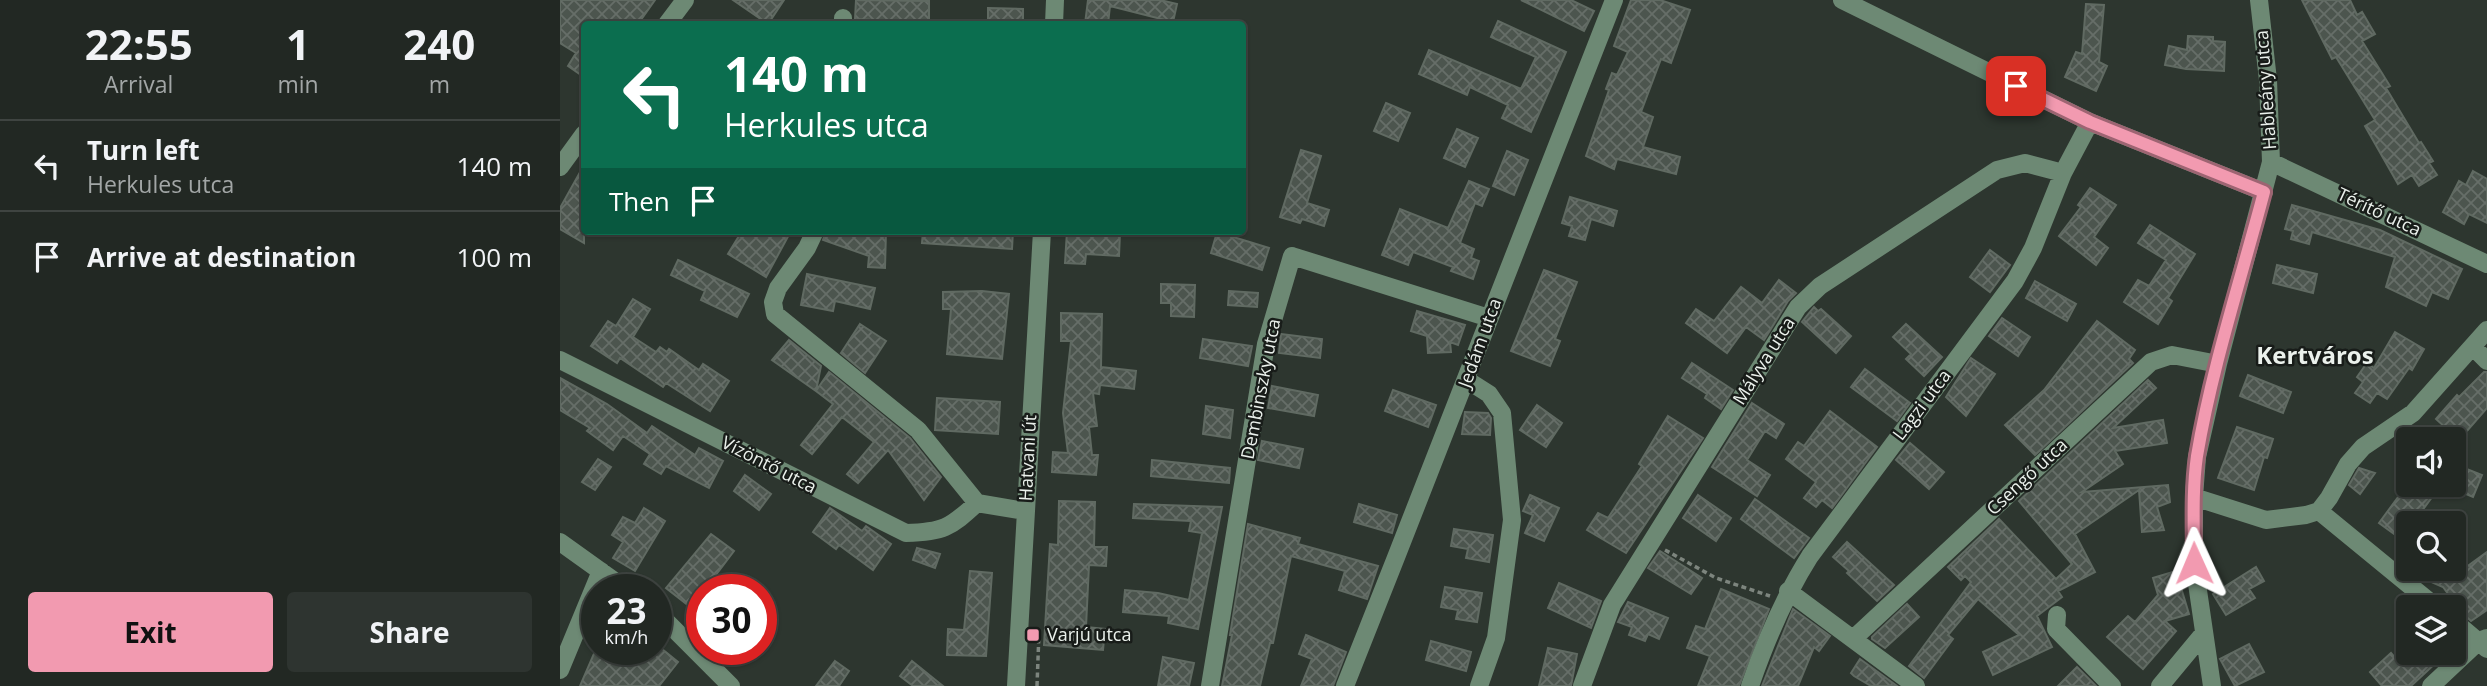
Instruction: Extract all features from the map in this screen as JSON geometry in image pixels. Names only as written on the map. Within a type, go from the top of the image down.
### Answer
[{"type":"street","points":[[669,21],[685,0]]},
{"type":"street","points":[[1054,21],[1055,0]]},
{"type":"street","name":"Jedám utca","points":[[1345,686],[1614,0]]},
{"type":"street","points":[[1842,0],[2090,122],[2264,192]]},
{"type":"street","name":"Hableány utca","points":[[2211,686],[2194,563],[2194,497],[2197,457],[2218,364],[2271,162],[2268,80],[2259,0]]},
{"type":"street","name":"Lagzi utca","points":[[1750,686],[1786,596],[1818,545],[2015,281],[2033,248],[2063,173],[2090,122]]},
{"type":"street","points":[[560,167],[581,138]]},
{"type":"street","name":"Térítő utca","points":[[2271,162],[2487,264]]},
{"type":"street","name":"Mályva utca","points":[[1582,686],[1612,605],[1798,307],[1820,286],[1997,170],[2025,163],[2063,173]]},
{"type":"street","points":[[813,235],[778,288],[773,302],[775,314],[918,430],[977,503],[1025,511]]},
{"type":"street","name":"Hatvani út","points":[[1016,686],[1042,235]]},
{"type":"street","name":"Dembinszky utca","points":[[1210,686],[1266,344],[1292,256],[1489,318]]},
{"type":"street","points":[[2194,497],[2266,520],[2319,511],[2348,464],[2363,447],[2413,412],[2487,330]]},
{"type":"street","points":[[2473,347],[2487,361]]},
{"type":"street","name":"Csengő utca","points":[[1853,639],[2151,362],[2172,355],[2218,364]]},
{"type":"street","name":"Vízöntő utca","points":[[560,360],[906,533],[932,532],[954,524],[977,503]]},
{"type":"street","points":[[1467,380],[1489,394],[1502,413],[1512,520],[1496,638],[1479,686]]},
{"type":"street","points":[[2319,511],[2421,595]]},
{"type":"street","points":[[560,542],[605,574]]},
{"type":"street","points":[[560,670],[601,571]]},
{"type":"street","points":[[1786,596],[1853,639],[1916,686]]},
{"type":"street","points":[[2057,615],[2056,629],[2112,686]]},
{"type":"street","points":[[672,627],[731,686]]},
{"type":"street","points":[[2431,686],[2484,643],[2466,630]]},
{"type":"street","points":[[2160,686],[2204,632]]},
{"type":"path","points":[[1651,542],[1716,578],[1786,596]]},
{"type":"building","points":[[560,0],[655,0],[640,21],[581,21],[581,75],[568,66],[576,53],[560,43]]},
{"type":"building","points":[[733,0],[784,0],[770,21],[764,21]]},
{"type":"building","points":[[856,0],[929,1],[929,21],[855,19]]},
{"type":"building","points":[[1088,0],[1160,0],[1177,4],[1173,21],[1110,6],[1108,21],[1085,21]]},
{"type":"building","points":[[1521,0],[1571,0],[1594,11],[1584,31]]},
{"type":"building","points":[[1631,0],[1660,0],[1690,10],[1671,63],[1661,59],[1641,112],[1653,117],[1643,147],[1680,157],[1676,174],[1617,159],[1614,169],[1586,156],[1609,90],[1606,89],[1612,73],[1617,75],[1628,52],[1614,46]]},
{"type":"building","points":[[2302,0],[2350,0],[2357,15],[2362,12],[2375,34],[2362,41],[2390,86],[2386,88],[2433,161],[2429,163],[2437,175],[2419,186],[2412,175],[2398,184],[2365,126],[2375,120],[2336,57],[2332,59]]},
{"type":"building","points":[[2086,4],[2104,5],[2099,62],[2107,66],[2096,91],[2065,77],[2076,52],[2082,54]]},
{"type":"building","points":[[988,8],[1023,9],[1023,21],[988,21]]},
{"type":"building","points":[[1498,21],[1566,52],[1531,132],[1502,118],[1508,105],[1470,87],[1467,95],[1419,74],[1429,50],[1521,89],[1536,57],[1491,37]]},
{"type":"building","points":[[2188,36],[2213,37],[2213,41],[2225,42],[2224,71],[2165,65],[2169,46],[2187,50]]},
{"type":"building","points":[[1386,103],[1410,113],[1398,141],[1374,131]]},
{"type":"building","points":[[1457,129],[1478,138],[1465,167],[1444,158]]},
{"type":"building","points":[[1301,150],[1321,156],[1307,203],[1329,210],[1324,226],[1302,219],[1300,223],[1280,217]]},
{"type":"building","points":[[1507,151],[1528,160],[1514,195],[1493,186]]},
{"type":"building","points":[[581,170],[581,235],[584,235],[584,243],[560,229],[560,208]]},
{"type":"building","points":[[2473,171],[2487,179],[2487,223],[2469,214],[2464,224],[2443,212],[2459,181],[2466,185]]},
{"type":"building","points":[[1469,181],[1489,189],[1482,206],[1475,203],[1460,243],[1474,249],[1471,258],[1479,261],[1473,279],[1451,271],[1453,267],[1413,252],[1408,265],[1382,255],[1400,209],[1448,228]]},
{"type":"building","points":[[2090,188],[2116,205],[2094,237],[2108,248],[2096,265],[2059,236],[2081,207],[2078,205]]},
{"type":"building","points":[[1570,197],[1617,211],[1613,226],[1591,219],[1585,240],[1569,236],[1572,226],[1562,223]]},
{"type":"building","points":[[2292,205],[2380,230],[2462,269],[2448,299],[2432,292],[2426,306],[2386,287],[2395,257],[2312,232],[2309,244],[2291,239],[2293,231],[2285,229]]},
{"type":"building","points":[[2150,225],[2195,254],[2168,298],[2172,301],[2158,324],[2124,302],[2138,280],[2149,286],[2166,260],[2138,243]]},
{"type":"building","points":[[740,235],[789,235],[766,277],[728,254]]},
{"type":"building","points":[[825,235],[886,235],[885,268],[868,267],[869,256],[823,240]]},
{"type":"building","points":[[923,235],[1013,235],[1012,249],[922,243]]},
{"type":"building","points":[[1067,235],[1120,235],[1119,256],[1086,254],[1085,264],[1065,263]]},
{"type":"building","points":[[1216,235],[1227,235],[1269,248],[1262,270],[1211,253]]},
{"type":"building","points":[[1990,250],[2010,265],[1990,292],[1970,277]]},
{"type":"building","points":[[678,260],[749,294],[737,317],[701,300],[705,291],[671,275]]},
{"type":"building","points":[[2277,265],[2317,274],[2313,293],[2273,283]]},
{"type":"building","points":[[1544,270],[1577,282],[1555,339],[1560,341],[1550,366],[1511,351]]},
{"type":"building","points":[[807,274],[875,288],[870,309],[835,301],[833,311],[801,305]]},
{"type":"building","points":[[1779,280],[1796,293],[1788,301],[1764,340],[1746,327],[1727,353],[1686,323],[1696,309],[1714,321],[1741,287],[1762,303]]},
{"type":"building","points":[[2035,281],[2076,304],[2067,321],[2026,298]]},
{"type":"building","points":[[1161,284],[1195,285],[1194,317],[1171,316],[1171,303],[1161,303]]},
{"type":"building","points":[[982,291],[1009,294],[1002,359],[947,354],[951,309],[943,309],[943,292]]},
{"type":"building","points":[[1229,291],[1258,293],[1257,307],[1228,305]]},
{"type":"building","points":[[633,299],[650,309],[633,337],[656,352],[660,347],[667,352],[669,349],[699,370],[703,364],[729,381],[710,411],[666,383],[663,387],[620,358],[617,363],[591,346],[608,321],[616,326]]},
{"type":"building","points":[[1814,307],[1818,311],[1821,309],[1851,336],[1836,353],[1802,322]]},
{"type":"building","points":[[1417,311],[1465,325],[1458,345],[1450,342],[1451,352],[1428,353],[1427,336],[1411,331]]},
{"type":"building","points":[[1061,313],[1102,314],[1101,367],[1136,371],[1134,389],[1100,385],[1099,394],[1093,393],[1097,426],[1089,427],[1092,455],[1098,455],[1096,475],[1052,472],[1053,452],[1068,453],[1063,413],[1071,341],[1061,341]]},
{"type":"building","points":[[2002,318],[2030,337],[2018,356],[1989,336]]},
{"type":"building","points":[[2097,321],[2135,350],[2129,359],[2133,363],[2035,455],[2005,425],[2044,390]]},
{"type":"building","points":[[860,324],[886,341],[865,373],[841,353]]},
{"type":"building","points":[[1906,324],[1942,357],[1924,376],[1906,359],[1911,354],[1893,337]]},
{"type":"building","points":[[2395,332],[2424,349],[2412,370],[2409,368],[2387,399],[2377,393],[2370,403],[2355,393],[2363,382],[2357,377],[2367,363],[2374,368]]},
{"type":"building","points":[[1281,334],[1322,339],[1320,358],[1279,353]]},
{"type":"building","points":[[1203,339],[1252,346],[1248,366],[1200,358]]},
{"type":"building","points":[[789,340],[821,366],[816,391],[772,360]]},
{"type":"building","points":[[1971,358],[1995,374],[1966,416],[1946,397]]},
{"type":"building","points":[[1692,363],[1733,390],[1721,409],[1705,398],[1707,394],[1682,378]]},
{"type":"building","points":[[1865,369],[1910,403],[1897,421],[1851,387]]},
{"type":"building","points":[[829,372],[910,438],[941,477],[924,500],[888,450],[858,483],[847,474],[874,442],[842,417],[812,454],[801,445],[833,404],[816,391]]},
{"type":"building","points":[[2487,372],[2487,408],[2466,432],[2466,427],[2445,427],[2436,419],[2457,395],[2459,397]]},
{"type":"building","points":[[2248,375],[2291,392],[2283,413],[2240,396]]},
{"type":"building","points":[[560,378],[607,404],[647,433],[652,426],[695,455],[699,448],[723,461],[709,488],[666,466],[661,474],[644,464],[650,454],[623,436],[613,450],[587,431],[590,428],[560,410]]},
{"type":"building","points":[[2148,380],[2156,388],[2113,428],[2163,420],[2167,443],[2115,451],[2123,464],[2082,492],[2168,485],[2170,502],[2157,507],[2164,530],[2142,532],[2139,490],[2075,534],[2095,572],[2058,591],[2062,597],[2037,616],[2052,647],[1993,675],[1983,652],[2019,635],[1978,599],[1948,635],[1953,639],[1924,678],[1909,666],[1971,582],[1965,576],[1961,580],[1948,567],[1999,519],[2056,579],[2072,564],[2019,501]]},
{"type":"building","points":[[1272,386],[1318,395],[1314,416],[1268,408]]},
{"type":"building","points":[[1393,390],[1436,405],[1428,427],[1385,411]]},
{"type":"building","points":[[937,398],[1000,402],[998,434],[935,430]]},
{"type":"building","points":[[1752,403],[1784,424],[1776,438],[1765,431],[1747,460],[1770,475],[1757,496],[1712,467]]},
{"type":"building","points":[[1537,405],[1562,423],[1546,447],[1520,430]]},
{"type":"building","points":[[1206,406],[1233,410],[1230,438],[1203,434]]},
{"type":"building","points":[[1830,411],[1877,447],[1832,508],[1822,500],[1816,507],[1804,498],[1816,482],[1786,459],[1798,442],[1804,446]]},
{"type":"building","points":[[1465,412],[1488,413],[1491,418],[1490,435],[1462,434]]},
{"type":"building","points":[[1668,416],[1703,438],[1626,553],[1587,530],[1598,513],[1608,518],[1642,466],[1639,464]]},
{"type":"building","points":[[2237,427],[2273,439],[2267,458],[2264,457],[2254,490],[2218,478]]},
{"type":"building","points":[[1262,441],[1303,449],[1299,468],[1258,460]]},
{"type":"building","points":[[1910,443],[1944,472],[1929,489],[1896,460]]},
{"type":"building","points":[[598,459],[611,467],[595,490],[582,482]]},
{"type":"building","points":[[1152,460],[1230,468],[1229,483],[1151,476]]},
{"type":"building","points":[[2359,468],[2375,473],[2360,494],[2349,485]]},
{"type":"building","points":[[2466,469],[2482,475],[2473,497],[2466,494]]},
{"type":"building","points":[[745,475],[771,494],[759,510],[734,491]]},
{"type":"building","points":[[1530,495],[1559,508],[1544,541],[1525,533],[1533,515],[1523,511]]},
{"type":"building","points":[[1698,495],[1731,518],[1716,541],[1683,518]]},
{"type":"building","points":[[2398,497],[2432,497],[2422,511],[2396,511],[2396,535],[2379,523]]},
{"type":"building","points":[[1755,499],[1809,538],[1794,558],[1741,519]]},
{"type":"building","points":[[1059,501],[1095,502],[1094,547],[1107,547],[1106,566],[1089,565],[1086,627],[1105,629],[1103,650],[1044,645],[1050,544],[1058,545]]},
{"type":"building","points":[[1134,504],[1222,507],[1198,629],[1168,623],[1169,616],[1123,612],[1125,590],[1158,593],[1189,600],[1202,533],[1189,531],[1191,521],[1133,518]]},
{"type":"building","points":[[1359,504],[1397,515],[1392,533],[1354,522]]},
{"type":"building","points":[[644,508],[665,521],[635,571],[613,558],[623,542],[612,535],[623,517],[635,523]]},
{"type":"building","points":[[830,508],[862,531],[866,526],[891,544],[873,570],[839,545],[836,549],[813,532]]},
{"type":"building","points":[[1248,524],[1300,538],[1298,544],[1378,566],[1367,599],[1339,590],[1345,571],[1291,556],[1273,643],[1270,643],[1260,686],[1222,686],[1232,635]]},
{"type":"building","points":[[1454,529],[1493,535],[1489,562],[1466,558],[1468,549],[1451,546]]},
{"type":"building","points":[[711,534],[734,551],[717,574],[686,574],[686,604],[672,593],[672,581]]},
{"type":"building","points":[[1847,542],[1894,585],[1877,601],[1833,557]]},
{"type":"building","points":[[917,548],[940,554],[935,568],[913,560]]},
{"type":"building","points":[[1660,551],[1702,578],[1691,594],[1648,568]]},
{"type":"building","points":[[2487,552],[2487,610],[2471,621],[2466,616],[2466,595],[2449,595],[2443,587],[2429,581],[2466,581],[2466,567]]},
{"type":"building","points":[[2256,567],[2264,581],[2249,589],[2255,598],[2226,615],[2213,594]]},
{"type":"building","points":[[970,571],[992,573],[986,656],[947,655],[948,629],[964,630]]},
{"type":"building","points":[[2176,571],[2189,614],[2165,621],[2176,631],[2143,669],[2107,637],[2128,616],[2135,622],[2158,595],[2153,578]]},
{"type":"building","points":[[1559,583],[1601,601],[1591,628],[1548,608]]},
{"type":"building","points":[[1445,587],[1482,593],[1477,622],[1456,619],[1458,610],[1441,607]]},
{"type":"building","points":[[1721,589],[1769,609],[1739,686],[1698,686],[1710,656],[1687,648],[1696,626],[1705,629]]},
{"type":"building","points":[[1628,602],[1668,618],[1659,639],[1648,634],[1645,641],[1629,635],[1632,627],[1618,622]]},
{"type":"building","points":[[1907,604],[1919,617],[1885,648],[1872,639],[1872,637]]},
{"type":"building","points":[[1793,609],[1830,636],[1819,651],[1814,647],[1798,686],[1762,686]]},
{"type":"building","points":[[1306,635],[1346,652],[1333,686],[1301,686],[1312,659],[1299,654]]},
{"type":"building","points":[[1431,641],[1471,652],[1466,671],[1426,660]]},
{"type":"building","points":[[2249,644],[2264,672],[2235,686],[2220,659]]},
{"type":"building","points":[[1548,648],[1577,654],[1571,686],[1539,686]]},
{"type":"building","points":[[2391,653],[2396,659],[2396,665],[2434,665],[2411,686],[2382,686],[2370,672]]},
{"type":"building","points":[[672,657],[678,662],[659,686],[580,686],[589,665],[672,665]]},
{"type":"building","points":[[1163,657],[1194,663],[1189,686],[1158,686]]},
{"type":"building","points":[[1860,659],[1897,686],[1871,686],[1854,676],[1851,673]]},
{"type":"building","points":[[835,661],[849,671],[839,686],[816,686]]},
{"type":"building","points":[[912,661],[943,686],[913,686],[900,676]]},
{"type":"building","points":[[2077,667],[2096,686],[2058,686]]},
{"type":"place","name":"Varjú utca","points":[[1033,635]]},
{"type":"district","name":"Kertváros","points":[[2315,356]]},
{"type":"route","points":[[2016,86],[2090,122],[2264,192],[2218,364],[2197,457],[2194,563]]}]
